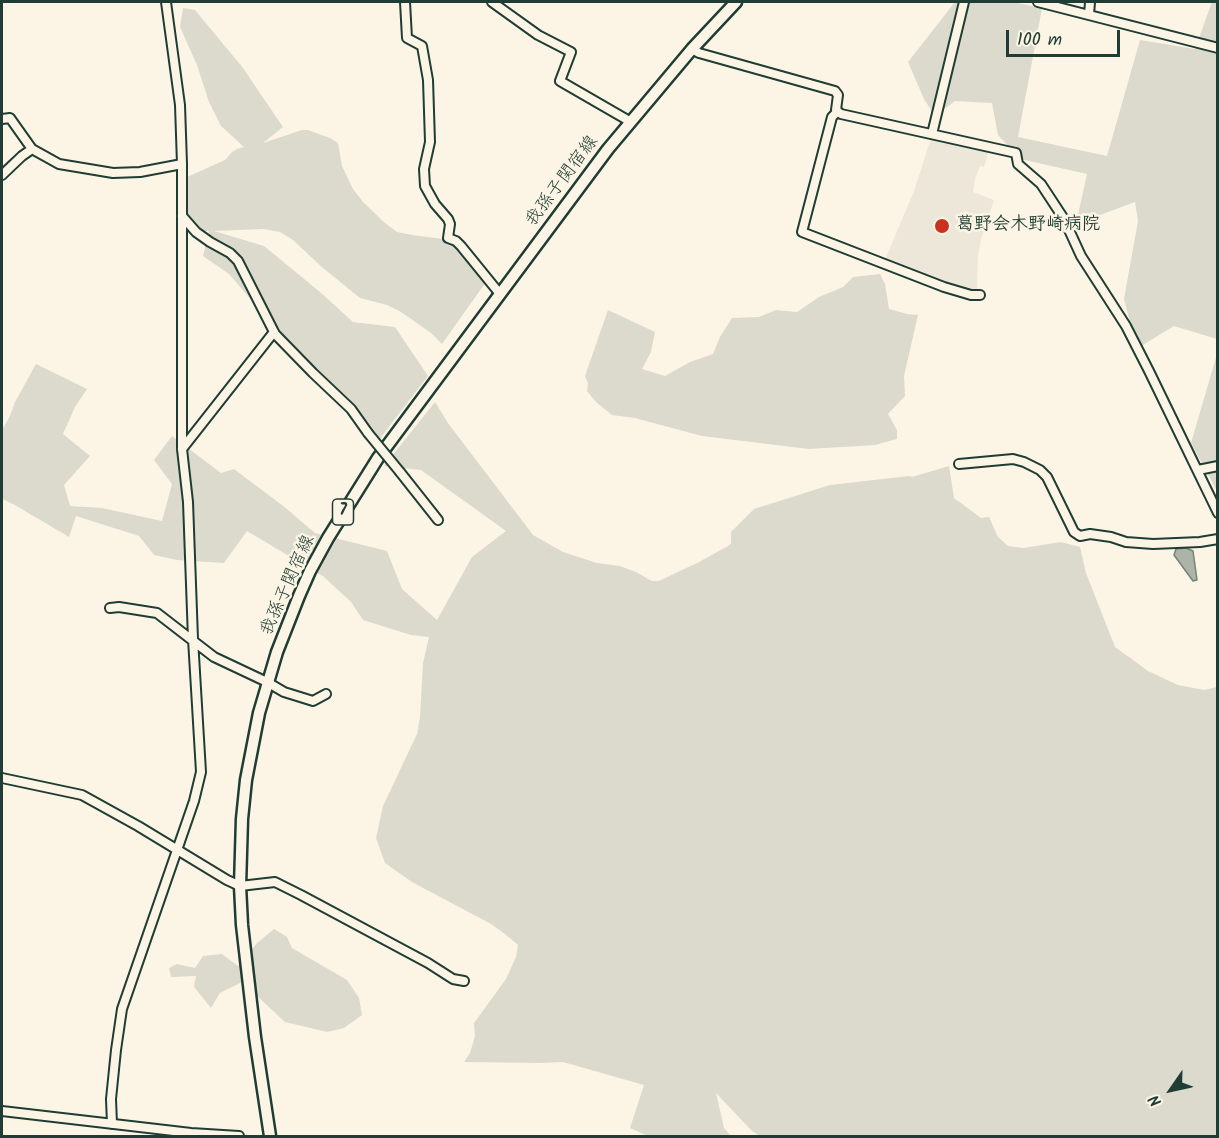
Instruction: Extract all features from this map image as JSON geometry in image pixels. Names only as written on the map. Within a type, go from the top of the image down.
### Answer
[{"type":"main road","name":"我孫子関宿線","points":[[270,1137],[242,926],[241,829],[246,780],[267,682],[310,571],[343,512],[378,458],[608,149],[692,49],[736,2]]},
{"type":"street","points":[[112,1124],[112,1089],[123,1009],[194,801],[201,772],[188,502],[182,448],[180,105],[166,2]]},
{"type":"street","points":[[405,2],[407,38],[422,45],[428,80],[430,142],[424,169],[425,186],[435,204],[448,219],[450,224],[448,238],[461,246],[500,294]]},
{"type":"street","points":[[492,2],[538,35],[571,52],[560,81],[631,122]]},
{"type":"street","points":[[932,134],[964,2]]},
{"type":"street","points":[[1038,2],[1218,48]]},
{"type":"street","points":[[1089,15],[1090,2]]},
{"type":"street","points":[[692,49],[699,53],[835,91],[838,94],[837,112]]},
{"type":"street","points":[[837,112],[1016,153],[1018,164],[1041,184],[1064,219],[1081,256],[1126,326],[1218,513]]},
{"type":"street","points":[[837,112],[832,117],[802,232],[944,287],[971,296],[980,295]]},
{"type":"street","points":[[2,119],[10,118],[32,149],[59,164],[113,173],[140,172],[182,164]]},
{"type":"street","points":[[2,176],[32,149]]},
{"type":"street","points":[[182,216],[196,232],[230,253],[238,261],[274,332],[351,409],[438,520]]},
{"type":"street","points":[[182,448],[274,332]]},
{"type":"street","points":[[959,464],[1013,459],[1040,470],[1047,477],[1074,532],[1080,536],[1090,534],[1126,542],[1153,544],[1218,539]]},
{"type":"street","points":[[1198,470],[1218,466]]},
{"type":"street","points":[[110,608],[119,607],[157,613],[214,657],[284,692],[313,701],[326,694]]},
{"type":"street","points":[[2,778],[82,795],[227,880],[240,886],[274,882],[428,963],[453,979],[464,981]]},
{"type":"street","points":[[2,1111],[239,1137]]},
{"type":"shaded area","points":[[955,2],[1012,2],[1042,8],[1018,137],[1107,156],[1140,40],[1195,49],[1212,2],[1217,2],[1217,339],[1174,326],[1141,346],[1131,326],[1124,299],[1138,221],[1135,202],[1076,224],[1087,174],[1020,159],[998,135],[992,103],[955,101],[935,116],[924,99],[908,62]]},
{"type":"shaded area","points":[[183,8],[195,10],[243,68],[283,127],[263,143],[302,130],[330,138],[338,143],[342,166],[353,189],[385,223],[397,232],[443,239],[455,244],[486,282],[442,344],[431,333],[401,312],[387,305],[360,298],[293,240],[280,232],[263,229],[214,231],[264,246],[353,322],[395,327],[428,376],[378,441],[320,373],[278,331],[229,274],[203,256],[209,231],[199,231],[184,215],[185,178],[225,160],[232,152],[244,147],[221,126],[209,102],[197,65],[180,27]]},
{"type":"shaded area","name":"葛野会木野崎病院","points":[[931,138],[989,151],[984,167],[980,166],[973,192],[994,200],[981,239],[977,291],[974,292],[962,290],[884,262],[914,191]]},
{"type":"shaded area","points":[[880,274],[885,284],[889,309],[918,315],[904,376],[905,396],[888,414],[897,430],[897,439],[875,445],[809,449],[702,436],[635,418],[612,415],[587,391],[588,383],[585,376],[608,310],[655,332],[651,352],[642,369],[665,376],[690,362],[713,354],[732,318],[759,317],[776,310],[797,312],[819,297],[843,287],[853,277]]},
{"type":"shaded area","points":[[1217,354],[1217,491],[1191,443]]},
{"type":"shaded area","points":[[36,364],[87,389],[75,407],[63,434],[90,456],[64,485],[70,506],[102,508],[162,521],[172,484],[154,460],[172,436],[221,473],[234,469],[315,533],[387,551],[402,589],[437,620],[472,557],[506,531],[421,470],[384,466],[435,402],[448,423],[533,535],[563,552],[597,563],[620,566],[652,581],[663,579],[728,546],[731,543],[731,532],[754,509],[830,485],[912,477],[949,466],[954,498],[981,518],[989,517],[998,537],[1008,546],[1023,548],[1061,542],[1080,547],[1086,573],[1115,647],[1148,671],[1178,685],[1204,690],[1217,687],[1217,1136],[760,1136],[752,1131],[716,1093],[724,1128],[731,1136],[648,1136],[630,1128],[644,1085],[563,1062],[464,1062],[470,1053],[475,1036],[474,1023],[506,979],[516,957],[518,945],[491,924],[412,882],[385,863],[376,838],[383,806],[417,734],[423,663],[429,637],[411,635],[363,620],[351,602],[324,577],[247,531],[224,563],[177,560],[154,555],[139,536],[76,516],[69,537],[2,499],[2,430]]},
{"type":"shaded area","points":[[1186,548],[1193,551],[1197,580],[1193,581],[1174,555],[1176,549]]},
{"type":"shaded area","points":[[274,929],[287,937],[292,948],[347,980],[359,998],[362,1015],[344,1028],[327,1032],[285,1022],[242,982],[220,993],[211,1008],[194,987],[196,976],[171,977],[169,968],[177,964],[195,968],[203,956],[222,954],[238,966],[257,943]]},
{"type":"place","name":"葛野会木野崎病院","points":[[942,226]]}]
